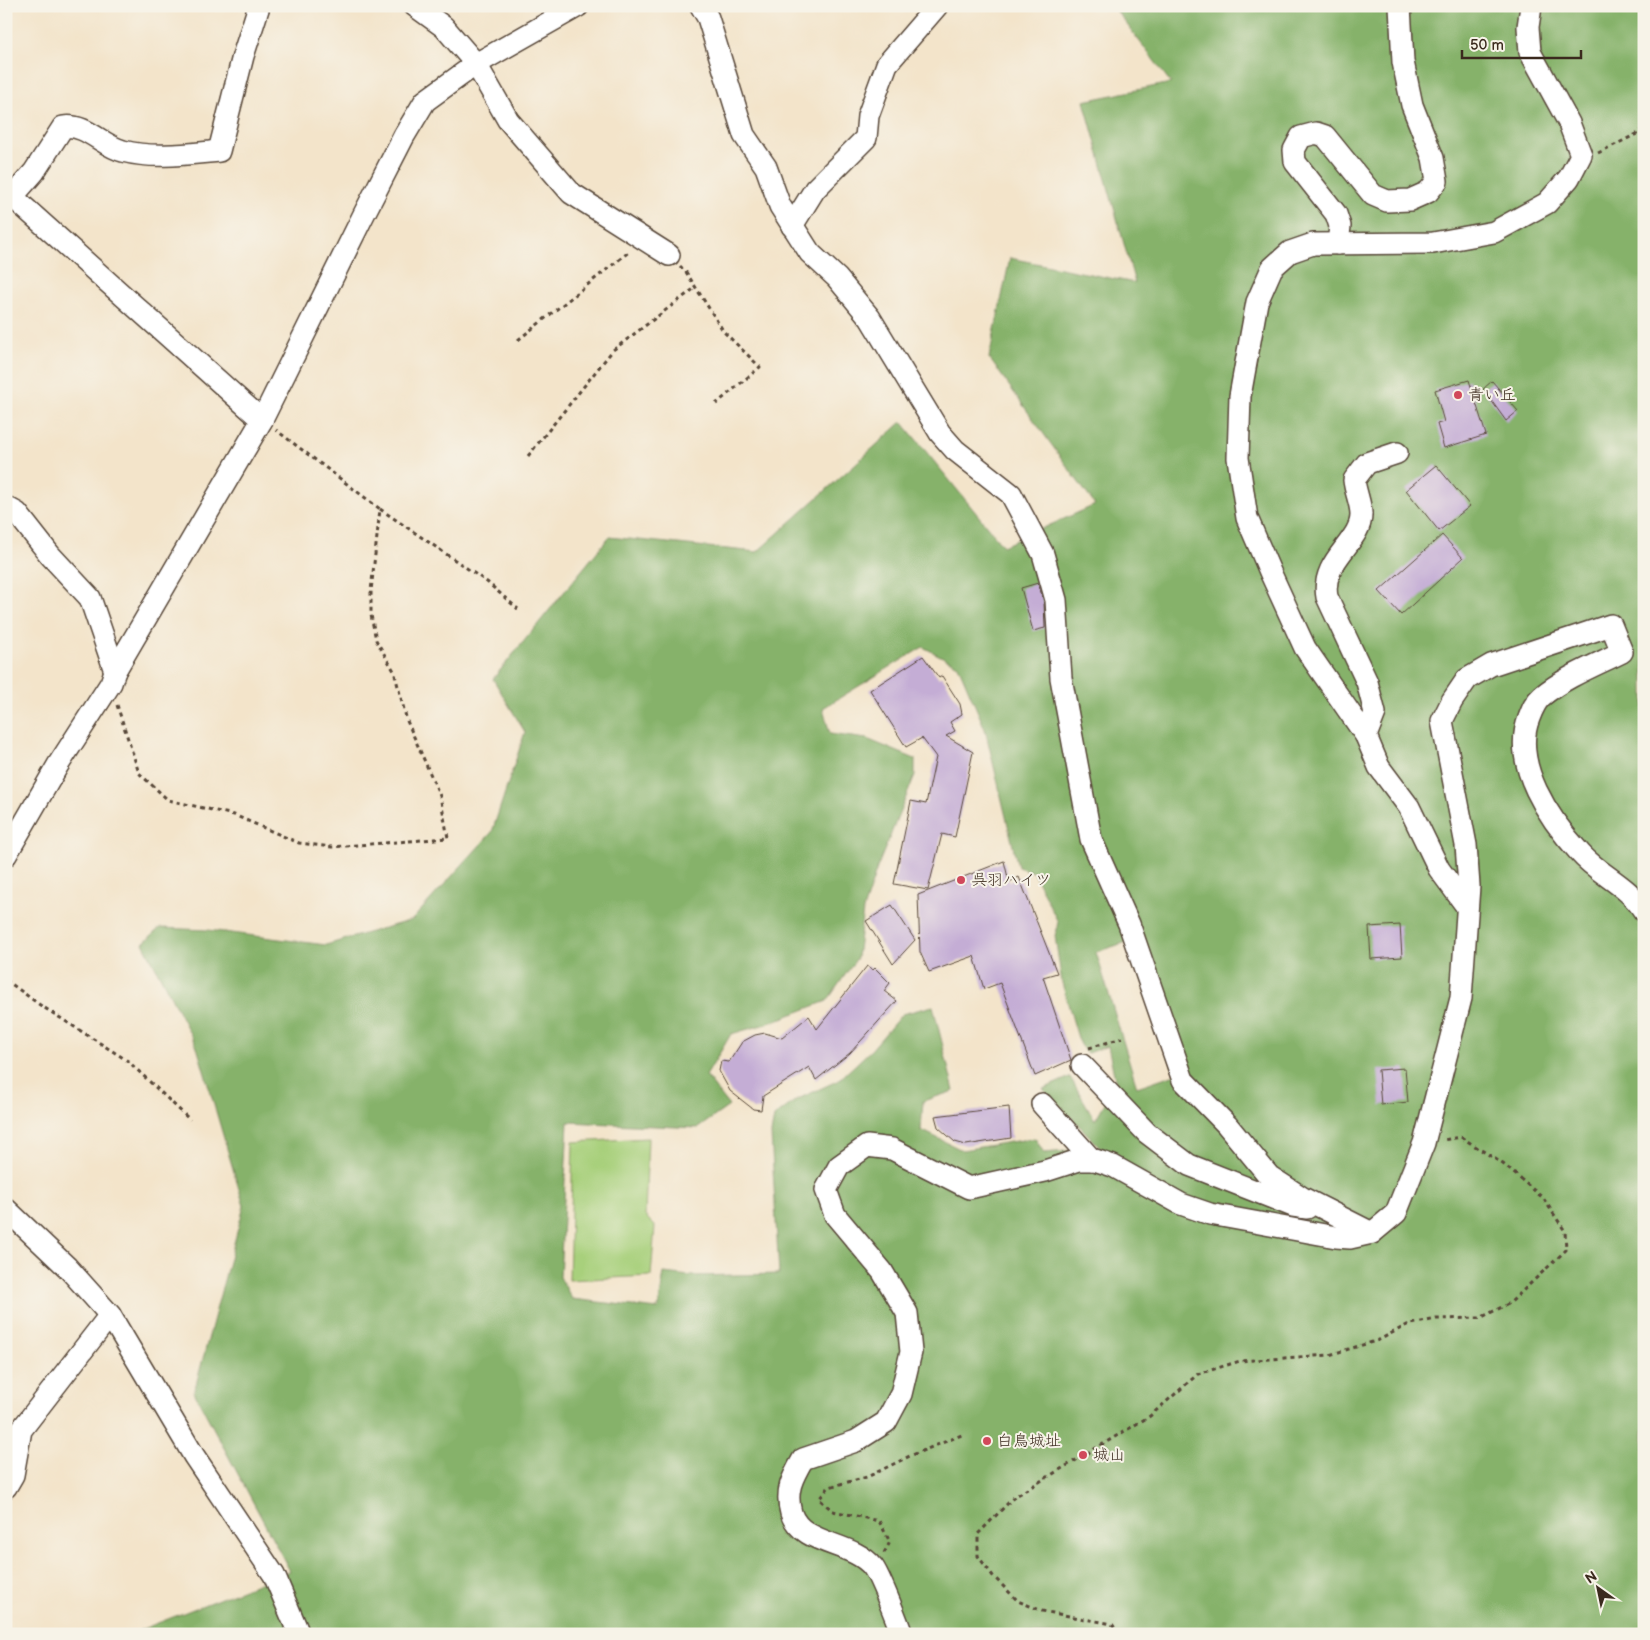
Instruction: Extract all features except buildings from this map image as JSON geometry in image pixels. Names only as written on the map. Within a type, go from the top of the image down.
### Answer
[{"type":"street","points":[[259,6],[243,56],[219,151],[163,155],[122,151],[76,126],[63,127],[34,172],[10,193],[262,420]]},
{"type":"street","points":[[415,6],[444,27],[476,64],[508,120],[570,193],[669,255]]},
{"type":"street","points":[[6,855],[113,677],[262,420],[404,136],[426,101],[476,64],[578,6]]},
{"type":"street","points":[[700,6],[708,18],[744,135],[766,167],[780,206],[792,226],[810,253],[837,278],[870,318],[940,433],[955,450],[1011,494],[1044,554],[1056,600],[1061,678],[1090,839],[1129,924],[1183,1080],[1227,1125],[1269,1176],[1303,1198],[1372,1233]]},
{"type":"street","points":[[792,226],[815,189],[866,138],[868,116],[887,64],[937,6]]},
{"type":"street","points":[[1338,244],[1340,226],[1336,214],[1295,162],[1294,150],[1301,137],[1316,133],[1325,136],[1373,195],[1387,202],[1410,200],[1428,192],[1437,181],[1433,158],[1412,104],[1403,62],[1400,6]]},
{"type":"street","points":[[1467,907],[1439,869],[1409,807],[1380,767],[1366,736],[1305,648],[1271,574],[1247,518],[1238,458],[1240,396],[1257,302],[1272,268],[1290,252],[1313,244],[1433,243],[1494,232],[1547,203],[1569,178],[1581,155],[1569,123],[1530,52],[1528,27],[1531,6]]},
{"type":"street","points":[[1366,736],[1375,713],[1367,682],[1327,597],[1325,584],[1330,570],[1358,526],[1362,514],[1354,480],[1366,463],[1397,453]]},
{"type":"street","points":[[6,507],[17,513],[50,555],[90,598],[113,677]]},
{"type":"street","points":[[902,1634],[873,1567],[839,1546],[808,1534],[794,1522],[787,1500],[790,1481],[803,1459],[856,1441],[886,1422],[902,1394],[911,1352],[908,1313],[882,1271],[835,1215],[826,1190],[839,1166],[867,1146],[892,1149],[969,1188],[1036,1173],[1079,1160],[1092,1160],[1113,1166],[1181,1204],[1210,1214],[1336,1237],[1350,1238],[1372,1233],[1396,1213],[1424,1143],[1460,998],[1469,886],[1466,845],[1442,721],[1452,701],[1467,679],[1491,665],[1611,625],[1622,652],[1564,682],[1541,697],[1533,707],[1526,724],[1524,760],[1541,801],[1580,853],[1594,867],[1625,889],[1644,911]]},
{"type":"street","points":[[1085,1057],[1147,1133],[1189,1165],[1293,1206],[1330,1212]]},
{"type":"street","points":[[1042,1104],[1092,1160]]},
{"type":"street","points":[[6,1209],[67,1267],[110,1316],[194,1456],[274,1575],[299,1634]]},
{"type":"street","points":[[6,1487],[13,1474],[13,1430],[110,1316]]},
{"type":"path","points":[[1581,155],[1593,155],[1638,133],[1644,127]]},
{"type":"path","points":[[518,340],[644,239]]},
{"type":"path","points":[[669,255],[686,272],[724,332],[760,367],[716,404]]},
{"type":"path","points":[[528,456],[613,350],[695,288]]},
{"type":"path","points":[[262,420],[380,509],[487,582],[518,609]]},
{"type":"path","points":[[113,677],[139,774],[168,800],[234,815],[299,843],[332,847],[448,838],[440,796],[407,721],[394,671],[376,640],[371,615],[371,591],[380,509]]},
{"type":"path","points":[[6,980],[40,1005],[128,1060],[190,1120]]},
{"type":"path","points":[[1085,1057],[1122,1038]]},
{"type":"path","points":[[1119,1634],[1112,1624],[1042,1611],[1018,1601],[993,1576],[978,1556],[978,1534],[1014,1497],[1150,1416],[1198,1374],[1240,1361],[1329,1355],[1379,1340],[1407,1325],[1436,1319],[1480,1318],[1510,1303],[1566,1250],[1566,1232],[1543,1198],[1503,1164],[1461,1137],[1424,1143]]},
{"type":"path","points":[[881,1560],[890,1542],[879,1521],[833,1511],[818,1499],[829,1487],[867,1477],[912,1455],[964,1434]]},
{"type":"green space","points":[[1113,6],[1644,6],[1644,1634],[142,1634],[140,1630],[290,1571],[194,1392],[244,1206],[197,1047],[143,943],[160,928],[208,930],[326,945],[412,920],[492,832],[525,732],[493,679],[609,537],[757,552],[902,422],[1003,546],[1095,505],[989,358],[1010,258],[1135,283],[1084,101],[1171,83]],"holes":[[[923,647],[958,665],[985,729],[1018,867],[1033,872],[1058,922],[1055,936],[1062,983],[1080,1045],[1087,1053],[1108,1046],[1116,1084],[1095,1120],[1070,1077],[1043,1089],[1101,1148],[1044,1153],[1035,1138],[962,1150],[921,1130],[923,1101],[954,1091],[933,1006],[902,1014],[872,1049],[839,1080],[796,1100],[774,1117],[771,1134],[779,1274],[690,1276],[664,1273],[658,1309],[572,1299],[560,1277],[568,1122],[698,1128],[729,1106],[706,1076],[731,1034],[766,1024],[827,1001],[857,958],[863,910],[877,868],[915,775],[915,759],[867,739],[830,734],[823,708]],[[1130,941],[1175,1074],[1137,1087],[1096,952]]]},
{"type":"green space","points":[[648,1138],[645,1216],[655,1226],[651,1276],[569,1280],[573,1142]]},
{"type":"place","name":"青い丘","points":[[1458,395]]},
{"type":"place","name":"呉羽ハイツ","points":[[961,880]]},
{"type":"place","name":"白鳥城址","points":[[987,1441]]},
{"type":"place","name":"城山","points":[[1083,1455]]}]
